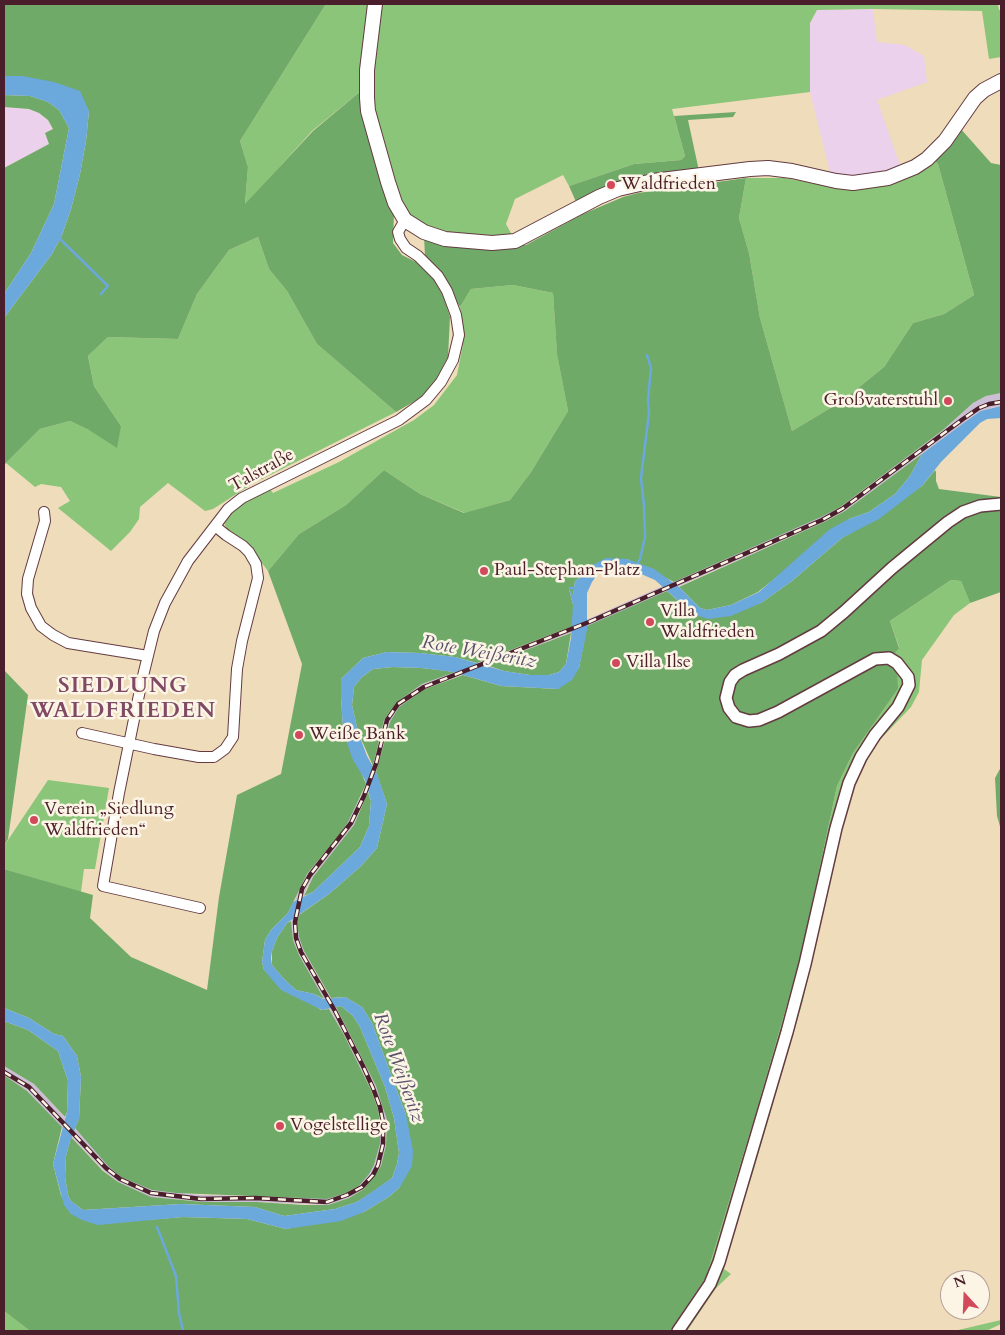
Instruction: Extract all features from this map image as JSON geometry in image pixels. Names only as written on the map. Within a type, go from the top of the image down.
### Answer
[{"type":"main road","points":[[375,4],[367,70],[368,111],[395,203],[405,220],[424,232],[445,239],[504,243],[522,238],[599,197],[653,181],[768,168],[853,183],[888,178],[915,167],[927,159],[945,141],[974,98],[1001,81]]},
{"type":"street","name":"Talstraße","points":[[200,908],[103,886],[119,793],[154,631],[165,604],[188,561],[226,511],[242,498],[399,420],[426,400],[441,382],[453,360],[459,335],[456,315],[447,291],[438,276],[418,256],[406,248],[400,239],[398,232],[405,220]]},
{"type":"street","points":[[678,1331],[710,1284],[719,1262],[787,1032],[805,964],[836,828],[849,783],[860,757],[898,707],[909,684],[908,677],[897,663],[889,658],[875,659],[778,712],[759,720],[748,721],[736,717],[729,708],[726,698],[730,682],[735,675],[743,670],[779,654],[821,631],[892,568],[963,512],[980,506],[1001,504]]},
{"type":"street","points":[[44,512],[45,521],[32,562],[28,587],[31,608],[41,626],[68,643],[148,656]]},
{"type":"street","points":[[82,733],[199,757],[214,757],[225,749],[232,737],[238,660],[258,578],[256,564],[249,552],[244,546],[215,526]]},
{"type":"shaded area","points":[[873,9],[877,42],[905,45],[924,56],[927,82],[877,100],[901,168],[873,178],[831,176],[810,92],[810,23],[817,10]]},
{"type":"shaded area","points":[[4,107],[29,109],[39,113],[48,120],[53,130],[45,133],[50,144],[4,168]]},
{"type":"shaded area","points":[[1001,393],[1001,406],[991,408],[965,422],[845,511],[596,623],[425,689],[390,722],[378,767],[354,825],[313,877],[306,889],[297,923],[304,951],[350,1032],[384,1106],[387,1120],[386,1145],[381,1166],[364,1189],[349,1198],[328,1205],[203,1202],[151,1197],[118,1182],[104,1171],[27,1091],[4,1075],[4,1066],[34,1084],[82,1136],[152,1190],[202,1195],[303,1198],[374,1165],[380,1144],[378,1109],[371,1090],[344,1035],[299,955],[293,940],[291,923],[293,907],[299,889],[307,874],[340,834],[362,794],[373,766],[384,719],[396,703],[422,684],[568,628],[839,508],[943,430],[973,403],[986,396]]},
{"type":"green space","points":[[4,4],[326,4],[240,141],[248,167],[245,204],[313,131],[362,90],[394,211],[393,243],[402,255],[416,262],[435,280],[444,298],[450,317],[448,357],[434,385],[422,397],[396,412],[317,344],[287,291],[269,269],[258,237],[229,250],[197,294],[178,339],[108,337],[88,356],[94,386],[121,426],[117,448],[89,430],[70,421],[40,429],[4,465],[4,318],[52,254],[62,235],[80,174],[89,111],[22,76],[4,76]]},
{"type":"green space","points":[[326,4],[371,4],[362,90],[312,131],[245,205],[248,167],[240,141]]},
{"type":"green space","points":[[378,4],[998,4],[999,10],[1001,10],[1001,57],[989,59],[982,11],[817,10],[810,23],[810,92],[672,109],[685,156],[681,160],[634,164],[569,186],[563,175],[515,199],[506,224],[513,237],[470,238],[423,228],[403,209],[374,119],[370,78]]},
{"type":"green space","points":[[4,95],[30,96],[48,102],[59,110],[69,128],[54,204],[31,253],[4,294],[4,168],[49,144],[45,133],[53,129],[48,120],[39,113],[29,109],[4,107]]},
{"type":"green space","points":[[736,112],[733,117],[688,120],[699,171],[577,204],[569,186],[634,164],[681,160],[685,156],[674,116]]},
{"type":"green space","points":[[960,128],[991,163],[1001,165],[1001,393],[986,396],[973,403],[943,430],[839,508],[674,582],[627,559],[591,566],[584,575],[575,581],[573,596],[569,589],[573,605],[572,627],[477,663],[455,657],[420,653],[387,652],[363,658],[341,679],[341,697],[343,729],[366,784],[348,822],[307,874],[288,913],[271,930],[265,940],[262,962],[264,970],[321,1010],[329,1009],[344,1035],[371,1090],[378,1109],[380,1144],[374,1165],[359,1186],[346,1193],[327,1199],[176,1193],[152,1190],[121,1177],[108,1166],[75,1128],[79,1119],[81,1077],[77,1056],[63,1036],[54,1034],[29,1018],[4,1008],[4,869],[93,895],[90,918],[131,957],[207,990],[219,897],[237,795],[281,774],[302,664],[268,571],[299,534],[346,505],[384,470],[420,494],[464,513],[510,500],[531,472],[568,411],[557,354],[553,293],[513,285],[471,289],[460,307],[439,272],[425,256],[424,236],[526,245],[583,214],[623,197],[638,193],[746,178],[739,218],[749,253],[760,318],[792,431],[842,401],[884,367],[913,323],[944,314],[974,295],[938,164],[935,161]]},
{"type":"green space","points":[[935,161],[938,164],[974,295],[944,314],[913,323],[884,367],[842,401],[792,431],[760,318],[749,253],[739,218],[746,178],[785,178],[842,189],[858,189],[889,185]]},
{"type":"green space","points":[[258,237],[269,269],[287,291],[317,344],[396,412],[252,484],[213,509],[205,511],[168,483],[140,507],[139,519],[130,532],[111,551],[58,508],[70,501],[61,487],[41,484],[35,487],[6,463],[40,429],[70,421],[89,430],[121,426],[94,386],[88,356],[108,337],[178,339],[197,294],[229,250]]},
{"type":"green space","points":[[513,285],[553,293],[557,353],[568,411],[531,472],[510,500],[465,513],[420,494],[384,470],[346,505],[299,534],[268,571],[247,544],[228,532],[224,523],[225,517],[250,499],[270,489],[273,493],[339,462],[414,420],[434,405],[457,375],[463,344],[460,307],[471,289]]},
{"type":"green space","points":[[922,454],[910,476],[895,494],[869,512],[849,519],[758,592],[731,605],[707,610],[700,608],[679,587],[845,511]]},
{"type":"green space","points":[[935,470],[939,489],[1001,497],[1001,592],[970,603],[961,581],[951,580],[890,621],[899,648],[887,662],[897,671],[898,689],[853,753],[837,786],[801,956],[706,1277],[670,1331],[30,1331],[4,1311],[4,1075],[27,1091],[62,1127],[53,1164],[61,1195],[71,1214],[146,1220],[183,1217],[247,1219],[286,1229],[364,1212],[390,1196],[400,1187],[406,1115],[372,1023],[362,1007],[345,997],[331,998],[304,951],[297,923],[299,915],[329,894],[361,866],[377,848],[387,804],[376,772],[390,722],[399,707],[425,689],[463,675],[501,686],[558,689],[579,668],[587,626],[667,591],[693,614],[761,603],[792,581],[842,538],[922,486]]},
{"type":"green space","points":[[951,580],[961,581],[970,603],[954,615],[922,660],[919,692],[911,707],[874,746],[861,770],[849,800],[802,1004],[725,1260],[724,1269],[731,1274],[716,1288],[687,1331],[670,1331],[706,1277],[801,956],[837,786],[853,753],[898,689],[886,662],[899,647],[890,621]]},
{"type":"green space","points":[[571,633],[566,664],[559,672],[549,675],[530,675],[504,671],[486,665]]},
{"type":"green space","points":[[393,667],[455,672],[422,684],[396,703],[384,720],[373,766],[358,732],[352,705],[354,687],[362,677],[373,669]]},
{"type":"green space","points":[[4,670],[28,695],[8,839],[4,846]]},
{"type":"green space","points":[[1001,767],[1001,830],[997,816],[995,778]]},
{"type":"green space","points":[[48,780],[109,788],[95,869],[84,869],[81,892],[4,869],[4,846]]},
{"type":"green space","points":[[368,792],[371,801],[369,826],[360,847],[313,892],[304,896],[313,877],[354,825]]},
{"type":"green space","points":[[291,921],[293,940],[299,955],[324,999],[314,994],[296,990],[272,965],[272,951],[277,938],[287,923]]},
{"type":"green space","points":[[341,1006],[353,1016],[360,1027],[385,1087],[394,1118],[399,1153],[397,1164],[392,1178],[377,1189],[357,1202],[335,1209],[284,1216],[255,1207],[181,1204],[83,1210],[71,1201],[65,1177],[66,1156],[71,1137],[103,1171],[118,1182],[151,1197],[203,1202],[328,1205],[349,1198],[364,1189],[381,1166],[386,1145],[387,1120],[376,1086],[336,1007]]},
{"type":"green space","points":[[4,1021],[28,1030],[58,1051],[68,1081],[67,1112],[65,1117],[34,1084],[4,1066]]},
{"type":"green space","points":[[4,1311],[30,1331],[4,1331]]},
{"type":"green space","points":[[1001,1320],[1001,1324],[986,1331],[954,1331]]},
{"type":"water","points":[[4,76],[22,76],[54,82],[80,91],[89,111],[80,174],[62,235],[52,254],[4,318],[4,294],[31,253],[54,204],[69,128],[59,110],[48,102],[30,96],[4,95]]},
{"type":"water","points":[[1001,406],[1001,418],[987,419],[980,423],[941,462],[922,486],[879,519],[842,538],[792,581],[761,603],[731,616],[708,619],[693,614],[655,580],[632,570],[614,567],[599,572],[592,582],[587,593],[587,630],[579,668],[572,680],[558,689],[501,686],[453,672],[422,668],[393,667],[373,669],[362,677],[354,687],[352,705],[358,732],[367,756],[377,774],[387,804],[377,848],[361,866],[329,894],[287,923],[277,938],[271,958],[272,965],[296,990],[314,994],[323,999],[345,997],[362,1007],[372,1023],[406,1115],[413,1151],[412,1166],[400,1187],[390,1196],[364,1212],[341,1221],[286,1229],[247,1219],[183,1217],[98,1225],[71,1214],[64,1205],[53,1164],[67,1112],[68,1081],[58,1051],[28,1030],[4,1021],[4,1008],[29,1018],[54,1034],[63,1036],[77,1056],[81,1077],[79,1119],[66,1156],[65,1177],[71,1201],[83,1210],[181,1204],[255,1207],[284,1216],[335,1209],[357,1202],[392,1178],[399,1153],[394,1118],[385,1087],[360,1027],[353,1016],[341,1006],[322,1010],[281,990],[264,970],[262,962],[265,940],[271,930],[288,913],[293,902],[313,892],[360,847],[369,826],[371,801],[365,780],[352,758],[343,729],[341,697],[341,679],[363,658],[387,652],[420,653],[455,657],[504,671],[530,675],[549,675],[559,672],[566,664],[571,638],[573,605],[569,589],[573,595],[575,581],[584,575],[591,566],[606,558],[627,559],[654,569],[679,587],[700,608],[707,610],[731,605],[759,592],[830,529],[849,519],[869,512],[895,494],[910,476],[922,454],[965,422],[981,411]]},
{"type":"waterway","points":[[58,237],[108,286],[101,294]]},
{"type":"waterway","points":[[636,566],[640,559],[645,537],[641,478],[649,413],[648,400],[651,368],[647,355]]},
{"type":"waterway","points":[[570,588],[576,588]]},
{"type":"waterway","points":[[157,1227],[176,1276],[179,1313],[183,1331]]},
{"type":"railway","points":[[4,1072],[29,1087],[106,1168],[120,1179],[151,1193],[201,1199],[255,1198],[327,1202],[362,1187],[373,1175],[378,1165],[383,1144],[383,1122],[380,1107],[363,1066],[335,1011],[301,952],[296,938],[295,922],[302,889],[310,875],[351,823],[364,796],[376,764],[387,720],[398,704],[424,687],[589,622],[822,520],[842,509],[979,408],[1001,402]]},
{"type":"place","name":"Waldfrieden","points":[[611,185]]},
{"type":"place","name":"Großvaterstuhl","points":[[948,401]]},
{"type":"place","name":"Paul-Stephan-Platz","points":[[484,571]]},
{"type":"place","name":"Villa Waldfrieden","points":[[650,622]]},
{"type":"place","name":"Villa Ilse","points":[[616,663]]},
{"type":"place","name":"Weiße Bank","points":[[299,735]]},
{"type":"place","name":"Verein „Siedlung Waldfrieden“","points":[[34,820]]},
{"type":"place","name":"Vogelstellige","points":[[280,1126]]},
{"type":"district","name":"SIEDLUNG WALDFRIEDEN","points":[[123,700]]},
{"type":"water label","name":"Rote Weißeritz","points":[[479,653]]},
{"type":"water label","name":"Rote Weißeritz","points":[[398,1068]]}]
